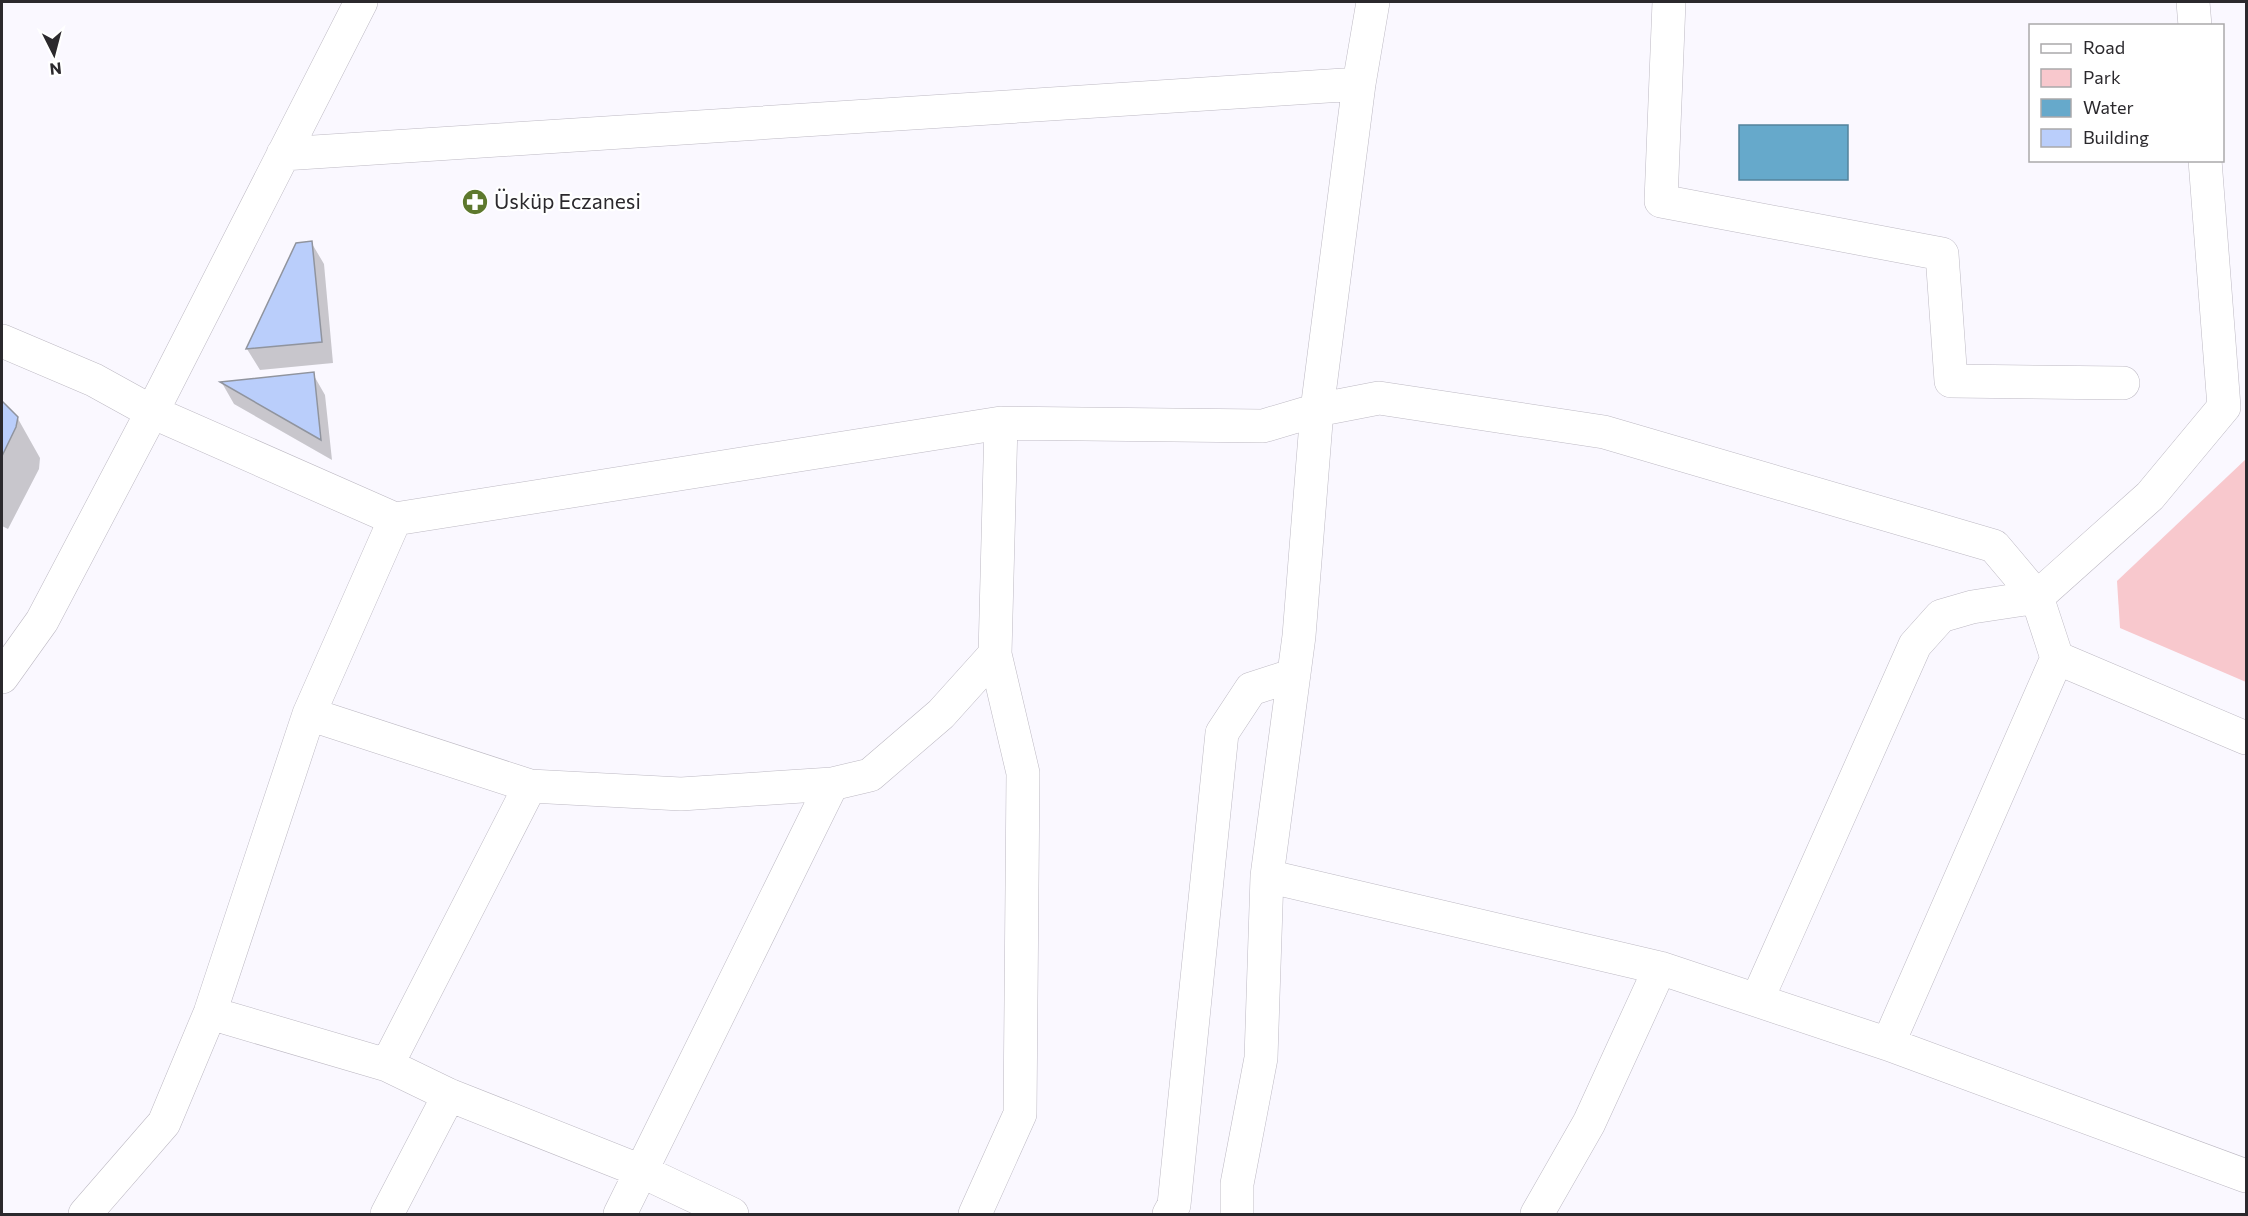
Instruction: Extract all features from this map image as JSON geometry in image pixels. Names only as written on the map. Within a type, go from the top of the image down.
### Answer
[{"type":"street","points":[[2,677],[42,621],[152,412],[361,2]]},
{"type":"street","points":[[1237,1215],[1237,1184],[1261,1058],[1267,876],[1299,636],[1317,410],[1359,84],[1373,2]]},
{"type":"street","points":[[1669,2],[1661,201],[1942,254],[1951,381],[2123,383]]},
{"type":"street","points":[[2193,2],[2194,24]]},
{"type":"street","points":[[283,154],[1359,84]]},
{"type":"street","points":[[1757,1000],[1915,645],[1941,616],[1972,607],[2037,597],[2150,496],[2224,406],[2205,162]]},
{"type":"street","points":[[2,341],[94,380],[152,412],[395,519],[1001,423],[1263,426],[1317,410],[1379,398],[1604,432],[1994,546],[2037,597],[2056,658],[1888,1044]]},
{"type":"street","points":[[975,1215],[1020,1114],[1023,773],[995,654],[1001,423]]},
{"type":"street","points":[[85,1215],[164,1123],[210,1013],[309,714],[395,519]]},
{"type":"street","points":[[309,714],[530,786],[681,794],[832,784],[870,774],[941,714],[995,654]]},
{"type":"street","points":[[2056,658],[2247,738]]},
{"type":"street","points":[[1169,1215],[1174,1205],[1222,733],[1251,689],[1294,675]]},
{"type":"street","points":[[620,1215],[832,784]]},
{"type":"street","points":[[387,1065],[530,786]]},
{"type":"street","points":[[1267,876],[1660,968],[1888,1044],[2247,1176]]},
{"type":"street","points":[[1537,1215],[1589,1123],[1660,968]]},
{"type":"street","points":[[210,1013],[387,1065],[449,1095],[641,1171],[732,1215]]},
{"type":"street","points":[[387,1215],[449,1095]]},
{"type":"green space","points":[[2246,459],[2246,682],[2120,628],[2117,581]]},
{"type":"water","points":[[1739,125],[1848,125],[1848,180],[1739,180]]},
{"type":"building","points":[[312,241],[322,342],[246,349],[296,243]]},
{"type":"building","points":[[314,372],[321,440],[220,382]]},
{"type":"building","points":[[2,401],[18,417],[16,427],[2,456]]},
{"type":"place","name":"Üsküp Eczanesi","points":[[475,202]]}]
